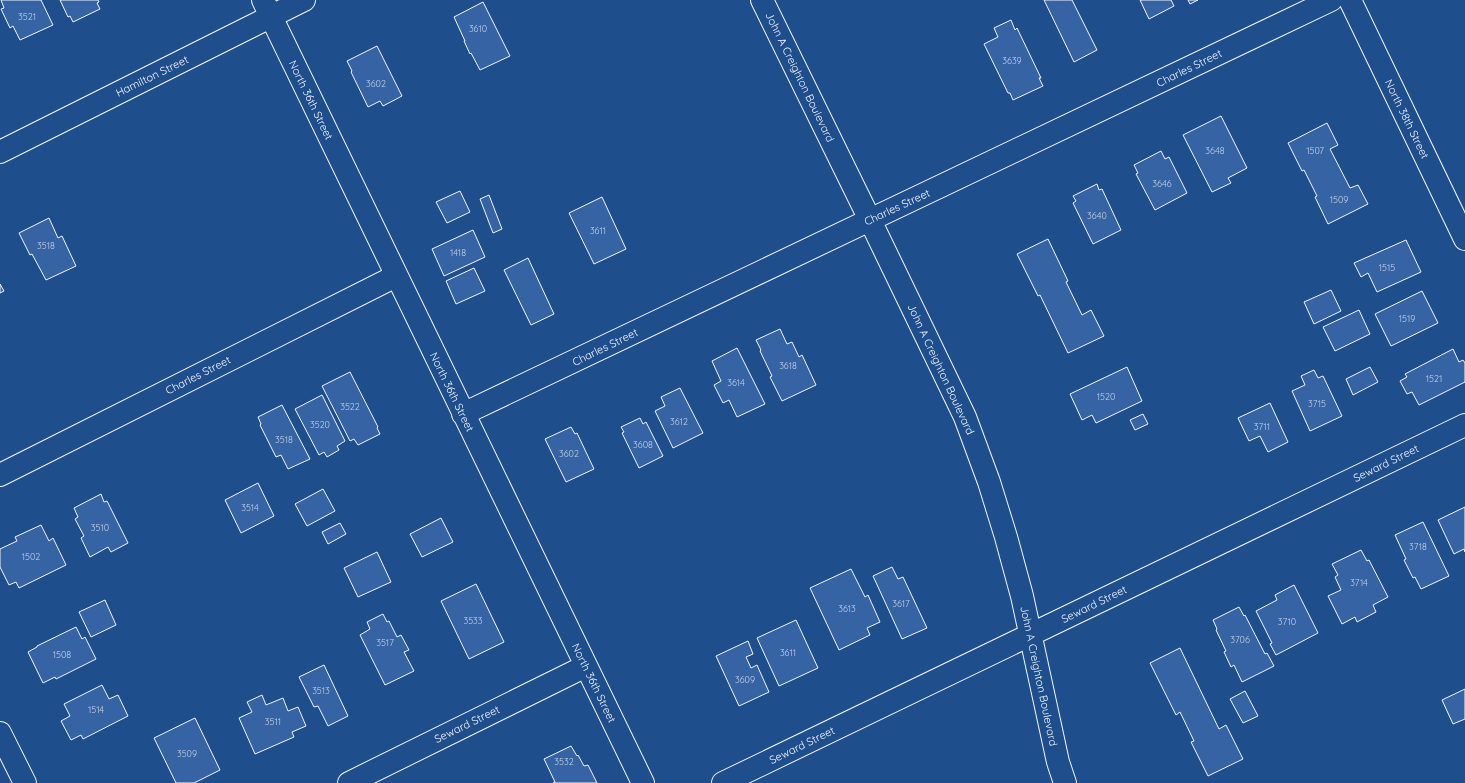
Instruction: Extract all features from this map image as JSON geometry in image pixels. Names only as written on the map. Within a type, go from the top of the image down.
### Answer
[{"type":"street","name":"Hamilton Street","points":[[0,152],[267,8],[304,0]]},
{"type":"street","name":"John A Creighton Boulevard","points":[[762,0],[965,417],[989,482],[1006,537],[1022,596],[1058,762],[1065,783]]},
{"type":"street","name":"Charles Street","points":[[463,414],[1331,0]]},
{"type":"street","name":"North 38th Street","points":[[1350,0],[1465,239]]},
{"type":"street","name":"North 36th Street","points":[[267,8],[643,783]]},
{"type":"street","name":"Charles Street","points":[[0,475],[396,276]]},
{"type":"street","name":"Seward Street","points":[[723,783],[1465,425]]},
{"type":"street","name":"Seward Street","points":[[349,783],[586,666]]},
{"type":"street","points":[[0,733],[25,783]]},
{"type":"building","points":[[1,0],[41,0],[53,25],[20,40],[13,26],[10,28],[1,9],[4,8]]},
{"type":"building","points":[[60,0],[98,0],[99,2],[97,3],[100,9],[73,22],[70,16],[68,17]]},
{"type":"building","points":[[1044,0],[1072,0],[1097,50],[1074,62]]},
{"type":"building","points":[[1140,0],[1171,0],[1174,6],[1149,19]]},
{"type":"building","points":[[1188,0],[1198,0],[1190,4]]},
{"type":"building","points":[[483,2],[510,56],[480,70],[471,53],[470,54],[454,17]]},
{"type":"building","points":[[1011,20],[1015,30],[1017,28],[1041,78],[1039,78],[1043,86],[1013,100],[1010,93],[1008,93],[984,44],[998,37],[994,28]]},
{"type":"building","points":[[377,46],[402,96],[383,106],[380,101],[368,107],[347,61]]},
{"type":"building","points":[[1221,116],[1247,168],[1228,178],[1231,183],[1212,192],[1183,135]]},
{"type":"building","points":[[1327,123],[1338,145],[1330,149],[1350,188],[1358,185],[1368,204],[1328,224],[1315,197],[1317,196],[1288,143]]},
{"type":"building","points":[[1161,151],[1165,159],[1169,157],[1187,193],[1155,210],[1136,174],[1138,173],[1134,165]]},
{"type":"building","points":[[1097,184],[1099,190],[1102,189],[1121,230],[1093,244],[1073,203],[1076,201],[1073,196]]},
{"type":"building","points":[[460,191],[470,212],[447,223],[436,202]]},
{"type":"building","points":[[489,195],[502,229],[493,233],[480,199]]},
{"type":"building","points":[[602,197],[626,249],[594,264],[569,213]]},
{"type":"building","points":[[49,218],[58,238],[62,236],[76,266],[46,280],[32,254],[30,255],[19,233]]},
{"type":"building","points":[[473,230],[485,257],[444,276],[432,249]]},
{"type":"building","points":[[1048,239],[1082,315],[1091,310],[1104,336],[1068,353],[1040,295],[1038,296],[1017,254]]},
{"type":"building","points":[[1406,240],[1421,272],[1377,292],[1368,273],[1361,277],[1354,263]]},
{"type":"building","points":[[528,258],[554,314],[531,325],[504,270]]},
{"type":"building","points":[[474,268],[485,291],[456,304],[446,281]]},
{"type":"building","points":[[0,284],[4,291],[0,293]]},
{"type":"building","points":[[1331,290],[1341,311],[1314,324],[1304,302]]},
{"type":"building","points":[[1422,291],[1438,323],[1391,346],[1375,314]]},
{"type":"building","points":[[1359,310],[1370,334],[1335,351],[1323,327]]},
{"type":"building","points":[[780,329],[787,344],[792,342],[799,357],[802,355],[816,385],[782,401],[770,377],[772,376],[756,340]]},
{"type":"building","points":[[737,348],[765,404],[737,417],[729,400],[723,403],[714,385],[721,381],[712,361]]},
{"type":"building","points":[[1453,349],[1459,362],[1463,360],[1465,363],[1465,382],[1419,405],[1412,392],[1407,394],[1400,381],[1407,377],[1405,374]]},
{"type":"building","points":[[1127,367],[1142,401],[1096,423],[1092,415],[1082,420],[1070,394]]},
{"type":"building","points":[[1370,367],[1378,382],[1353,395],[1346,379]]},
{"type":"building","points":[[1314,370],[1318,378],[1323,376],[1342,416],[1310,431],[1292,391],[1305,385],[1301,376]]},
{"type":"building","points":[[350,372],[378,427],[377,428],[380,434],[358,445],[354,439],[350,441],[322,386]]},
{"type":"building","points":[[680,388],[703,433],[673,448],[655,411],[665,406],[661,397]]},
{"type":"building","points":[[322,395],[345,441],[337,446],[339,450],[327,457],[324,452],[319,455],[295,409]]},
{"type":"building","points":[[1270,403],[1288,442],[1268,452],[1260,436],[1249,441],[1238,418]]},
{"type":"building","points":[[282,405],[310,459],[288,469],[281,455],[276,457],[260,425],[261,424],[258,417]]},
{"type":"building","points":[[1143,414],[1148,424],[1135,430],[1130,420]]},
{"type":"building","points":[[640,418],[643,424],[646,422],[663,456],[639,468],[622,433],[624,432],[621,427]]},
{"type":"building","points":[[571,427],[575,434],[577,433],[594,469],[566,482],[545,439]]},
{"type":"building","points":[[258,483],[274,516],[241,533],[225,500]]},
{"type":"building","points":[[323,489],[335,511],[307,526],[295,504]]},
{"type":"building","points":[[101,494],[104,502],[107,501],[128,543],[111,552],[108,547],[90,557],[81,538],[84,536],[75,519],[78,517],[74,508]]},
{"type":"building","points":[[1465,507],[1465,552],[1464,549],[1454,554],[1438,520]]},
{"type":"building","points":[[441,518],[453,542],[422,557],[410,534]]},
{"type":"building","points":[[1423,522],[1449,576],[1421,589],[1415,577],[1413,578],[1404,560],[1406,559],[1395,535]]},
{"type":"building","points":[[340,523],[346,534],[328,544],[322,532]]},
{"type":"building","points":[[41,525],[49,541],[53,538],[66,565],[19,588],[16,582],[9,585],[0,567],[0,549],[17,541],[15,537]]},
{"type":"building","points":[[1361,550],[1367,561],[1369,560],[1388,597],[1373,605],[1376,612],[1357,622],[1355,617],[1342,624],[1328,596],[1341,590],[1335,577],[1338,575],[1332,564]]},
{"type":"building","points":[[377,552],[391,582],[358,597],[344,568]]},
{"type":"building","points":[[892,567],[898,579],[903,577],[927,628],[902,639],[873,576]]},
{"type":"building","points":[[851,569],[865,597],[868,595],[880,622],[867,628],[870,635],[839,650],[810,588]]},
{"type":"building","points":[[476,584],[504,642],[469,659],[441,601]]},
{"type":"building","points":[[1294,585],[1318,633],[1276,655],[1270,644],[1272,643],[1256,611],[1277,600],[1275,595]]},
{"type":"building","points":[[105,600],[116,625],[91,637],[79,612]]},
{"type":"building","points":[[1239,607],[1244,616],[1245,615],[1265,654],[1267,653],[1274,666],[1242,682],[1234,665],[1231,667],[1213,620]]},
{"type":"building","points":[[383,614],[387,622],[389,621],[397,637],[401,635],[409,650],[404,652],[414,671],[385,685],[360,635],[370,629],[367,622]]},
{"type":"building","points":[[796,620],[818,668],[779,686],[757,638]]},
{"type":"building","points":[[76,627],[82,639],[85,637],[96,659],[56,679],[55,677],[43,683],[28,652]]},
{"type":"building","points":[[748,641],[753,654],[746,657],[751,668],[757,665],[769,692],[739,706],[716,656]]},
{"type":"building","points":[[1180,648],[1219,729],[1226,725],[1243,759],[1208,776],[1191,742],[1194,741],[1180,712],[1176,715],[1150,663]]},
{"type":"building","points":[[324,665],[348,716],[328,726],[318,706],[314,707],[299,677]]},
{"type":"building","points":[[102,685],[109,699],[118,695],[128,716],[83,739],[81,735],[71,740],[61,721],[70,716],[64,704]]},
{"type":"building","points":[[1465,689],[1465,719],[1453,724],[1442,700]]},
{"type":"building","points":[[1245,691],[1258,716],[1243,723],[1230,699]]},
{"type":"building","points":[[262,695],[266,705],[283,698],[288,711],[298,707],[306,726],[292,732],[294,737],[255,754],[239,718],[252,712],[247,702]]},
{"type":"building","points":[[195,718],[220,770],[194,783],[176,783],[154,738]]},
{"type":"building","points":[[571,746],[584,766],[588,765],[597,783],[553,783],[555,782],[544,759]]}]
